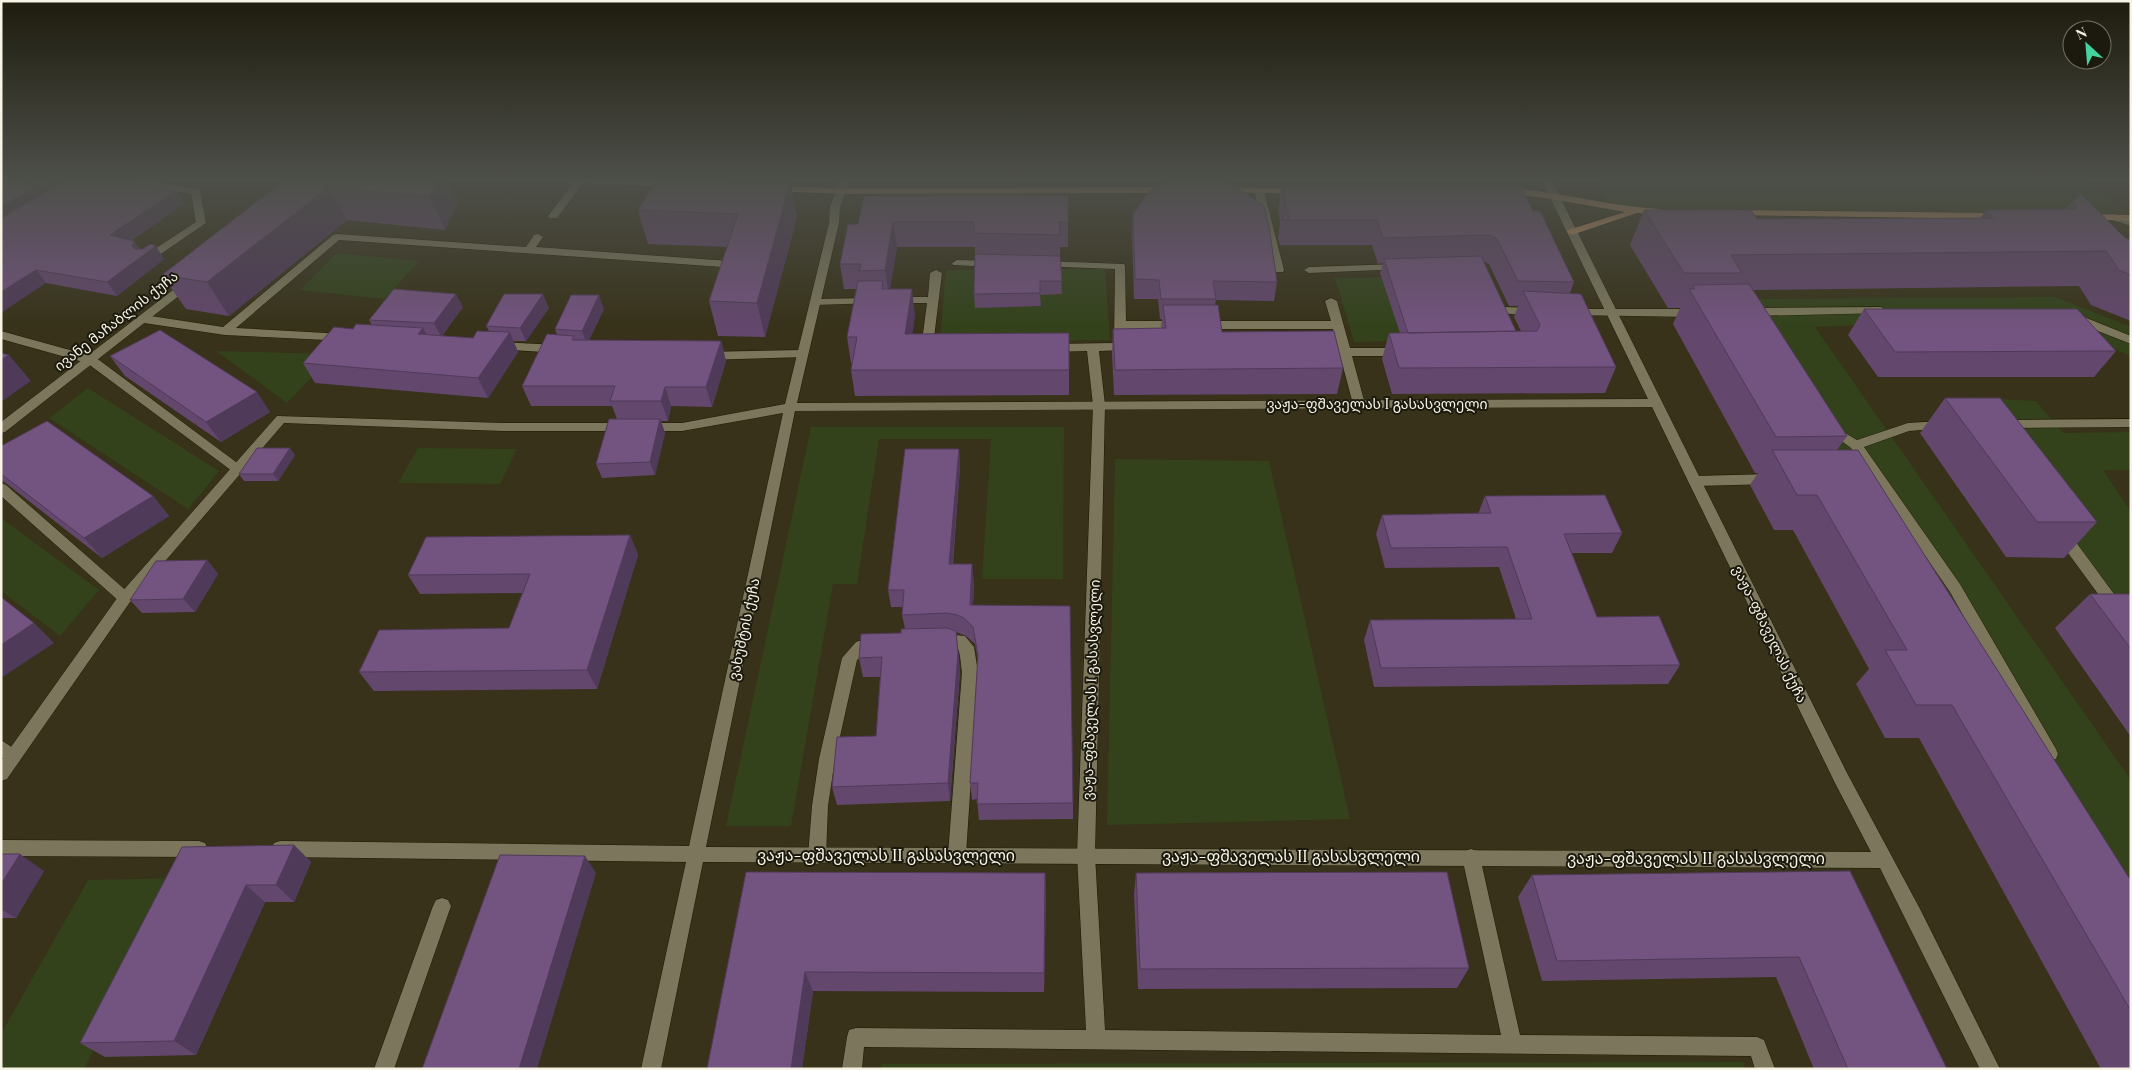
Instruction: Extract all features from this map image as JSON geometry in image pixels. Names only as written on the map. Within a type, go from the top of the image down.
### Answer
[{"type":"main road","points":[[1572,232],[1582,229]]},
{"type":"street","points":[[148,258],[192,229]]},
{"type":"street","name":"ვახუშტის ქუჩა","points":[[651,1069],[698,854],[802,354],[833,229]]},
{"type":"street","points":[[1269,229],[1280,270]]},
{"type":"street","name":"ვაჟა-ფშაველას ქუჩა","points":[[1571,229],[1841,778],[1885,860],[1990,1069]]},
{"type":"street","points":[[225,332],[337,237],[729,264],[724,283]]},
{"type":"street","points":[[957,263],[1005,264]]},
{"type":"street","points":[[1034,264],[1120,266],[1120,348],[1034,348]]},
{"type":"street","points":[[1309,270],[1415,267]]},
{"type":"street","points":[[936,273],[927,348],[937,348]]},
{"type":"street","name":"ივანე მაჩაბლის ქუჩა","points":[[1,429],[197,276]]},
{"type":"street","points":[[815,302],[932,300]]},
{"type":"street","points":[[1331,301],[1359,404]]},
{"type":"street","points":[[1504,311],[1612,315],[1710,313]]},
{"type":"street","points":[[1760,328],[1745,312],[1889,311]]},
{"type":"street","points":[[2067,314],[2131,340]]},
{"type":"street","points":[[144,319],[225,332],[353,338]]},
{"type":"street","points":[[1120,324],[1338,325]]},
{"type":"street","points":[[481,345],[570,350]]},
{"type":"street","points":[[1093,348],[1099,405]]},
{"type":"street","points":[[1346,352],[1415,352]]},
{"type":"street","points":[[698,356],[802,354]]},
{"type":"street","points":[[91,360],[237,468]]},
{"type":"street","name":"ვაჟა-ფშაველას I გასასვლელი","points":[[1,774],[7,752],[126,598],[281,419],[503,426],[682,427],[791,407],[1655,403]]},
{"type":"street","name":"ვაჟა-ფშაველას I გასასვლელი","points":[[1096,1040],[1086,855],[1099,405]]},
{"type":"street","points":[[1822,422],[1856,445],[1955,588],[2057,768]]},
{"type":"street","points":[[1986,424],[2131,423]]},
{"type":"street","points":[[1856,445],[1908,426],[1956,425]]},
{"type":"street","points":[[1695,480],[1782,479]]},
{"type":"street","points":[[1864,481],[1882,482]]},
{"type":"street","points":[[1,488],[126,598]]},
{"type":"street","points":[[2056,525],[2131,628]]},
{"type":"street","points":[[817,856],[820,806],[827,759],[850,658],[858,647],[871,641],[890,640]]},
{"type":"street","points":[[920,640],[960,640],[966,647],[970,672],[957,855]]},
{"type":"street","points":[[1,848],[220,849]]},
{"type":"street","name":"ვაჟა-ფშაველას II გასასვლელი","points":[[260,849],[817,856],[1086,855],[1885,860]]},
{"type":"street","points":[[1471,857],[1513,1044]]},
{"type":"street","points":[[384,1069],[442,906]]},
{"type":"street","points":[[852,1069],[856,1037],[1757,1047],[1765,1069]]},
{"type":"lane","points":[[529,250],[538,237]]},
{"type":"lane","points":[[1,335],[91,360]]},
{"type":"green space","points":[[337,253],[419,261],[385,299],[300,290]]},
{"type":"green space","points":[[1105,269],[1110,340],[940,342],[946,270]]},
{"type":"green space","points":[[1476,275],[1504,339],[1354,342],[1335,278]]},
{"type":"green space","points":[[2055,297],[2131,327],[2131,357],[2052,317],[1815,327],[2131,780],[2131,905],[1729,299]]},
{"type":"green space","points":[[216,351],[334,354],[287,403]]},
{"type":"green space","points":[[88,388],[219,471],[188,509],[49,418]]},
{"type":"green space","points":[[1967,397],[2036,401],[2063,433],[2131,432],[2131,470],[2103,470],[2131,512],[2131,620]]},
{"type":"green space","points":[[811,427],[1064,427],[1063,579],[982,579],[991,439],[879,439],[857,584],[833,584],[791,826],[726,826]]},
{"type":"green space","points":[[418,448],[517,449],[500,484],[398,483]]},
{"type":"green space","points":[[1115,459],[1269,461],[1350,819],[1107,825]]},
{"type":"green space","points":[[1,518],[99,590],[60,636],[1,591]]},
{"type":"green space","points":[[181,878],[84,1069],[1,1069],[1,1034],[88,880]]},
{"type":"green space","points":[[1743,1062],[1746,1069],[881,1069],[882,1064]]},
{"type":"building","points":[[1,229],[119,229],[110,235],[134,241],[132,246],[135,249],[143,249],[150,244],[156,246],[107,282],[36,270],[1,292],[1,248],[3,249],[1,246]]},
{"type":"building","points":[[222,229],[275,229],[207,282],[162,275]]},
{"type":"building","points":[[733,229],[777,229],[757,303],[709,301]]},
{"type":"building","points":[[847,229],[892,229],[885,270],[859,271],[861,264],[840,264]]},
{"type":"building","points":[[974,229],[1060,229],[1060,235],[974,233]]},
{"type":"building","points":[[1133,229],[1269,229],[1277,282],[1213,281],[1216,299],[1161,299],[1159,280],[1135,279]]},
{"type":"building","points":[[1380,229],[1549,229],[1574,282],[1518,281],[1497,239],[1490,235],[1383,238]]},
{"type":"building","points":[[1656,229],[2116,229],[2125,238],[2131,240],[2131,275],[2119,270],[2106,251],[1731,255],[1742,273],[1684,273]]},
{"type":"building","points":[[975,254],[1060,256],[1062,281],[1040,281],[1040,293],[974,294]]},
{"type":"building","points":[[1481,256],[1516,331],[1408,333],[1384,259]]},
{"type":"building","points":[[858,281],[883,281],[882,289],[912,289],[905,334],[1069,333],[1069,370],[851,370],[857,337],[847,337]]},
{"type":"building","points":[[1749,284],[1847,436],[1776,437],[1689,289],[1695,289],[1692,285]]},
{"type":"building","points":[[394,289],[456,294],[434,323],[369,320]]},
{"type":"building","points":[[1523,291],[1581,294],[1616,367],[1399,368],[1389,333],[1537,331],[1540,325]]},
{"type":"building","points":[[504,294],[543,294],[520,328],[486,326]]},
{"type":"building","points":[[571,295],[599,295],[582,331],[555,329]]},
{"type":"building","points":[[1163,305],[1218,305],[1222,332],[1334,331],[1343,368],[1115,370],[1113,329],[1166,328]]},
{"type":"building","points":[[1864,309],[2077,309],[2116,351],[1895,352]]},
{"type":"building","points":[[356,324],[423,328],[418,334],[473,338],[477,331],[510,332],[478,378],[303,363],[334,327],[353,329]]},
{"type":"building","points":[[160,330],[257,392],[206,422],[110,356]]},
{"type":"building","points":[[547,334],[574,336],[572,340],[721,341],[706,387],[665,387],[661,401],[610,401],[615,386],[522,386]]},
{"type":"building","points":[[1,353],[9,355],[1,360]]},
{"type":"building","points":[[1945,398],[2000,398],[2097,522],[2037,522]]},
{"type":"building","points":[[609,419],[660,419],[650,462],[596,464]]},
{"type":"building","points":[[47,421],[153,496],[84,538],[1,474],[1,446]]},
{"type":"building","points":[[257,448],[290,448],[273,474],[239,474]]},
{"type":"building","points":[[905,449],[959,449],[949,564],[972,564],[970,605],[1070,606],[1073,803],[977,804],[978,783],[970,783],[978,655],[973,627],[964,618],[947,613],[902,615],[904,590],[888,590]]},
{"type":"building","points":[[1772,450],[1858,450],[2131,881],[2131,1011],[1952,705],[1916,705],[1885,650],[1907,650],[1817,495],[1797,495]]},
{"type":"building","points":[[1605,495],[1622,533],[1564,534],[1597,617],[1659,616],[1680,665],[1381,668],[1370,620],[1532,619],[1507,547],[1391,548],[1382,515],[1491,513],[1485,496]]},
{"type":"building","points":[[630,535],[587,670],[359,672],[379,630],[509,628],[530,574],[408,575],[426,537]]},
{"type":"building","points":[[207,560],[183,599],[130,600],[156,561]]},
{"type":"building","points":[[2090,594],[2131,594],[2131,649]]},
{"type":"building","points":[[1,597],[34,623],[1,645]]},
{"type":"building","points":[[947,628],[956,631],[958,653],[948,783],[832,787],[837,737],[876,736],[882,657],[859,658],[861,634],[901,633],[901,629]]},
{"type":"building","points":[[294,845],[276,885],[246,885],[174,1041],[80,1043],[182,847]]},
{"type":"building","points":[[1,854],[20,854],[1,884]]},
{"type":"building","points":[[500,855],[585,856],[519,1069],[422,1069]]},
{"type":"building","points":[[1850,871],[1947,1069],[1848,1069],[1799,957],[1557,961],[1532,875]]},
{"type":"building","points":[[746,872],[1045,873],[1044,973],[805,972],[791,1069],[707,1069]]},
{"type":"building","points":[[1447,872],[1469,968],[1140,969],[1136,873]]}]
